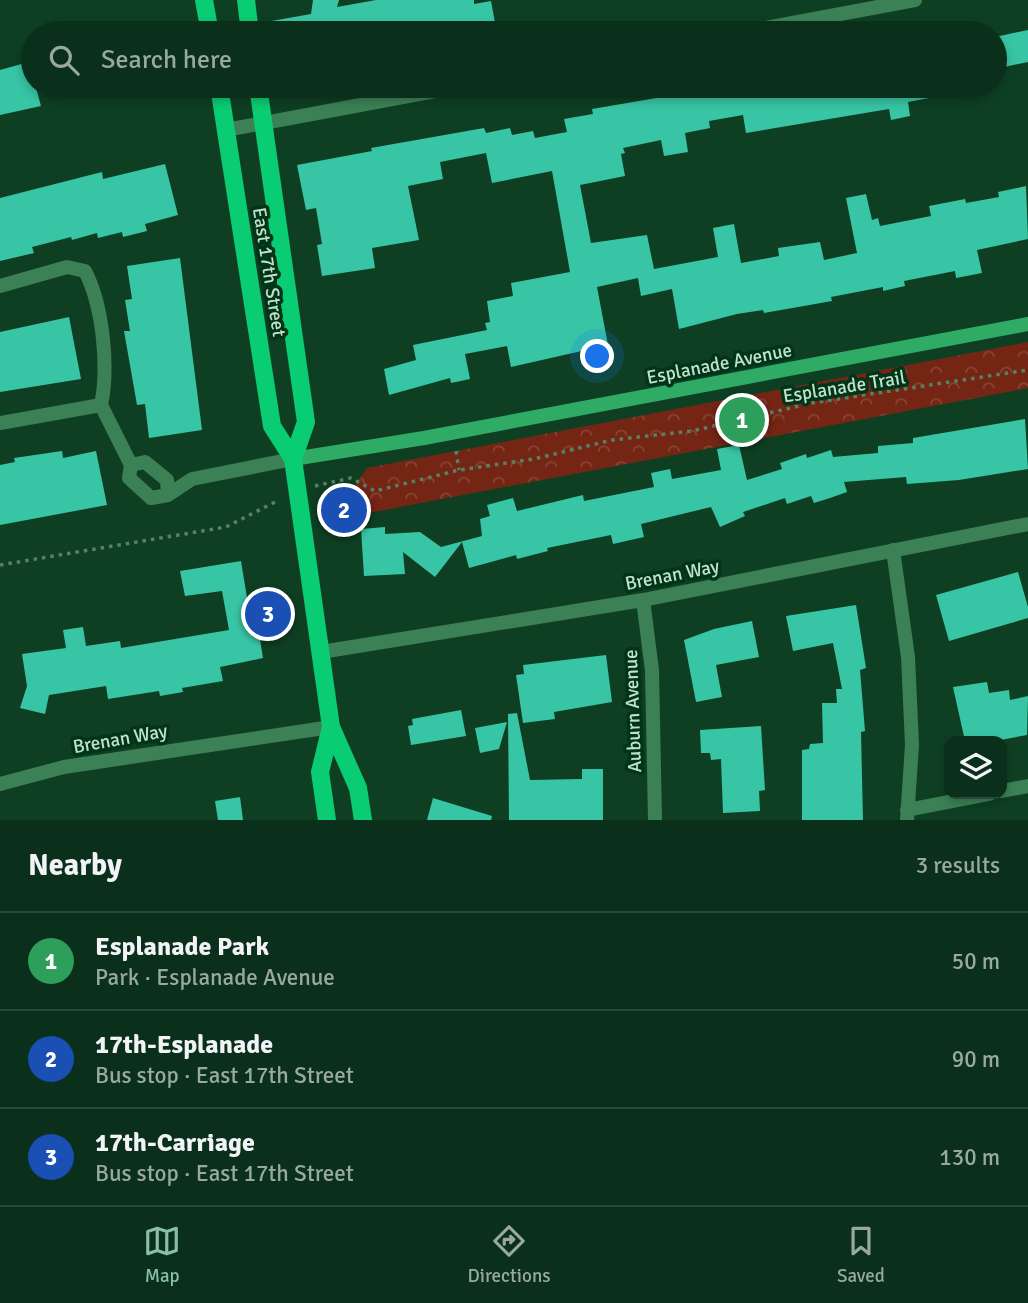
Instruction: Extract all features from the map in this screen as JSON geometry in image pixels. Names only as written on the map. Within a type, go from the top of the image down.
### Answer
[{"type":"main road","points":[[205,0],[208,21]]},
{"type":"main road","points":[[246,0],[249,21]]},
{"type":"main road","name":"East 17th Street","points":[[221,98],[272,426],[293,459],[331,727],[358,788],[363,820]]},
{"type":"main road","name":"East 17th Street","points":[[260,98],[306,422],[293,459]]},
{"type":"main road","name":"East 17th Street","points":[[327,820],[320,772],[331,727]]},
{"type":"street","points":[[803,21],[915,0]]},
{"type":"street","points":[[226,130],[397,98]]},
{"type":"street","points":[[0,286],[67,267],[85,271],[94,289],[106,378],[101,405],[131,465],[130,478],[151,498],[168,495],[192,479],[293,459]]},
{"type":"street","name":"Esplanade Avenue","points":[[293,459],[425,438],[1028,324]]},
{"type":"street","points":[[0,424],[101,405]]},
{"type":"street","points":[[131,465],[145,463],[157,470],[167,480],[168,495]]},
{"type":"street","name":"Brenan Way","points":[[321,652],[643,600],[1028,524]]},
{"type":"street","points":[[893,550],[908,657],[912,745],[907,815],[969,799]]},
{"type":"street","name":"Auburn Avenue","points":[[643,600],[652,670],[655,820]]},
{"type":"street","name":"Brenan Way","points":[[0,783],[64,766],[331,727]]},
{"type":"street","points":[[1007,790],[1028,786]]},
{"type":"path","name":"Esplanade Trail","points":[[0,565],[226,527],[297,491],[351,478],[375,491],[459,471],[534,459],[612,440],[692,431],[812,404],[1028,370]]},
{"type":"path","points":[[456,452],[459,471]]},
{"type":"green space","points":[[1028,342],[1028,388],[347,517],[346,499],[367,468]]},
{"type":"building","points":[[313,0],[339,0],[337,7],[376,0],[474,0],[474,4],[491,1],[495,21],[271,21],[311,14]]},
{"type":"building","points":[[1028,30],[1028,62],[1007,66],[1007,34]]},
{"type":"building","points":[[21,64],[21,98],[39,98],[41,106],[0,115],[0,70]]},
{"type":"building","points":[[656,98],[929,98],[908,102],[910,116],[891,120],[889,109],[746,133],[743,115],[709,121],[710,128],[685,133],[688,152],[664,156],[661,140],[623,148],[625,153],[621,154],[625,176],[580,185],[591,243],[647,235],[654,269],[718,257],[713,228],[734,224],[741,263],[779,256],[778,248],[820,242],[824,260],[857,253],[846,198],[866,194],[872,220],[878,218],[880,226],[931,216],[929,206],[965,199],[966,203],[999,197],[998,192],[1026,186],[1028,239],[977,250],[982,273],[956,278],[955,271],[904,281],[905,286],[883,291],[883,287],[831,297],[832,301],[764,313],[763,310],[737,314],[679,329],[672,289],[641,296],[638,278],[597,287],[608,345],[511,367],[507,346],[465,354],[470,379],[451,383],[450,378],[389,395],[384,369],[416,360],[413,345],[487,330],[485,323],[490,322],[487,301],[513,296],[511,283],[570,272],[552,171],[492,183],[486,153],[440,162],[443,179],[408,186],[419,240],[372,248],[375,268],[322,276],[317,245],[322,244],[316,208],[306,210],[297,165],[372,151],[371,148],[484,128],[486,133],[510,128],[512,135],[533,131],[535,138],[567,132],[564,119],[593,114],[592,109]]},
{"type":"building","points":[[165,164],[178,215],[145,224],[147,231],[123,237],[122,232],[98,238],[97,233],[72,240],[71,237],[32,247],[34,253],[0,261],[0,198],[102,172],[103,179]]},
{"type":"building","points":[[180,258],[202,430],[149,438],[145,404],[137,405],[124,331],[130,331],[125,300],[132,299],[127,266]]},
{"type":"building","points":[[69,317],[81,379],[0,392],[0,332]]},
{"type":"building","points":[[1025,419],[1028,469],[959,480],[907,484],[906,477],[844,482],[847,492],[814,503],[811,496],[787,504],[785,498],[743,512],[745,516],[720,527],[711,507],[641,524],[644,537],[613,544],[611,535],[469,568],[462,542],[435,577],[403,552],[405,574],[364,576],[361,529],[385,527],[385,534],[420,532],[441,547],[482,536],[480,519],[490,516],[487,505],[513,498],[517,511],[583,495],[584,501],[654,487],[651,473],[670,469],[672,479],[721,470],[717,449],[739,445],[747,480],[782,469],[780,463],[806,454],[807,458],[831,450],[833,457],[878,453],[878,446],[913,443],[913,438]]},
{"type":"building","points":[[62,451],[63,458],[96,451],[107,505],[0,525],[0,465],[15,462],[14,458]]},
{"type":"building","points":[[241,561],[249,610],[255,609],[263,658],[220,667],[223,681],[182,688],[183,692],[160,696],[159,691],[108,699],[106,686],[49,695],[45,714],[20,708],[27,686],[22,654],[66,648],[63,630],[83,627],[86,646],[120,641],[121,648],[229,630],[222,591],[185,596],[180,571]]},
{"type":"building","points":[[1018,572],[1028,607],[1028,618],[949,641],[936,595]]},
{"type":"building","points":[[856,605],[866,668],[860,670],[865,731],[861,732],[863,820],[802,820],[802,750],[809,749],[810,744],[823,743],[822,703],[837,703],[836,689],[842,689],[833,643],[793,651],[786,616]]},
{"type":"building","points":[[752,621],[759,657],[716,665],[722,697],[696,702],[684,640],[714,629]]},
{"type":"building","points":[[606,655],[612,702],[554,712],[555,719],[523,723],[516,675],[524,674],[523,665]]},
{"type":"building","points":[[987,682],[989,693],[1009,690],[1010,700],[1028,696],[1027,735],[1007,739],[1007,736],[964,736],[953,687]]},
{"type":"building","points":[[461,710],[466,736],[411,745],[408,726],[413,725],[412,719]]},
{"type":"building","points":[[517,713],[530,780],[582,779],[582,769],[603,769],[603,820],[509,820],[508,714]]},
{"type":"building","points":[[507,722],[499,749],[480,753],[475,728]]},
{"type":"building","points":[[761,726],[765,790],[759,791],[760,811],[723,813],[721,759],[711,760],[710,753],[701,753],[700,730]]},
{"type":"building","points":[[240,797],[243,820],[218,820],[215,801]]},
{"type":"building","points":[[433,798],[492,816],[491,820],[427,820]]},
{"type":"place","name":"Esplanade Park","points":[[742,420]]},
{"type":"place","name":"17th-Esplanade","points":[[344,510]]},
{"type":"place","name":"17th-Carriage","points":[[268,614]]}]
